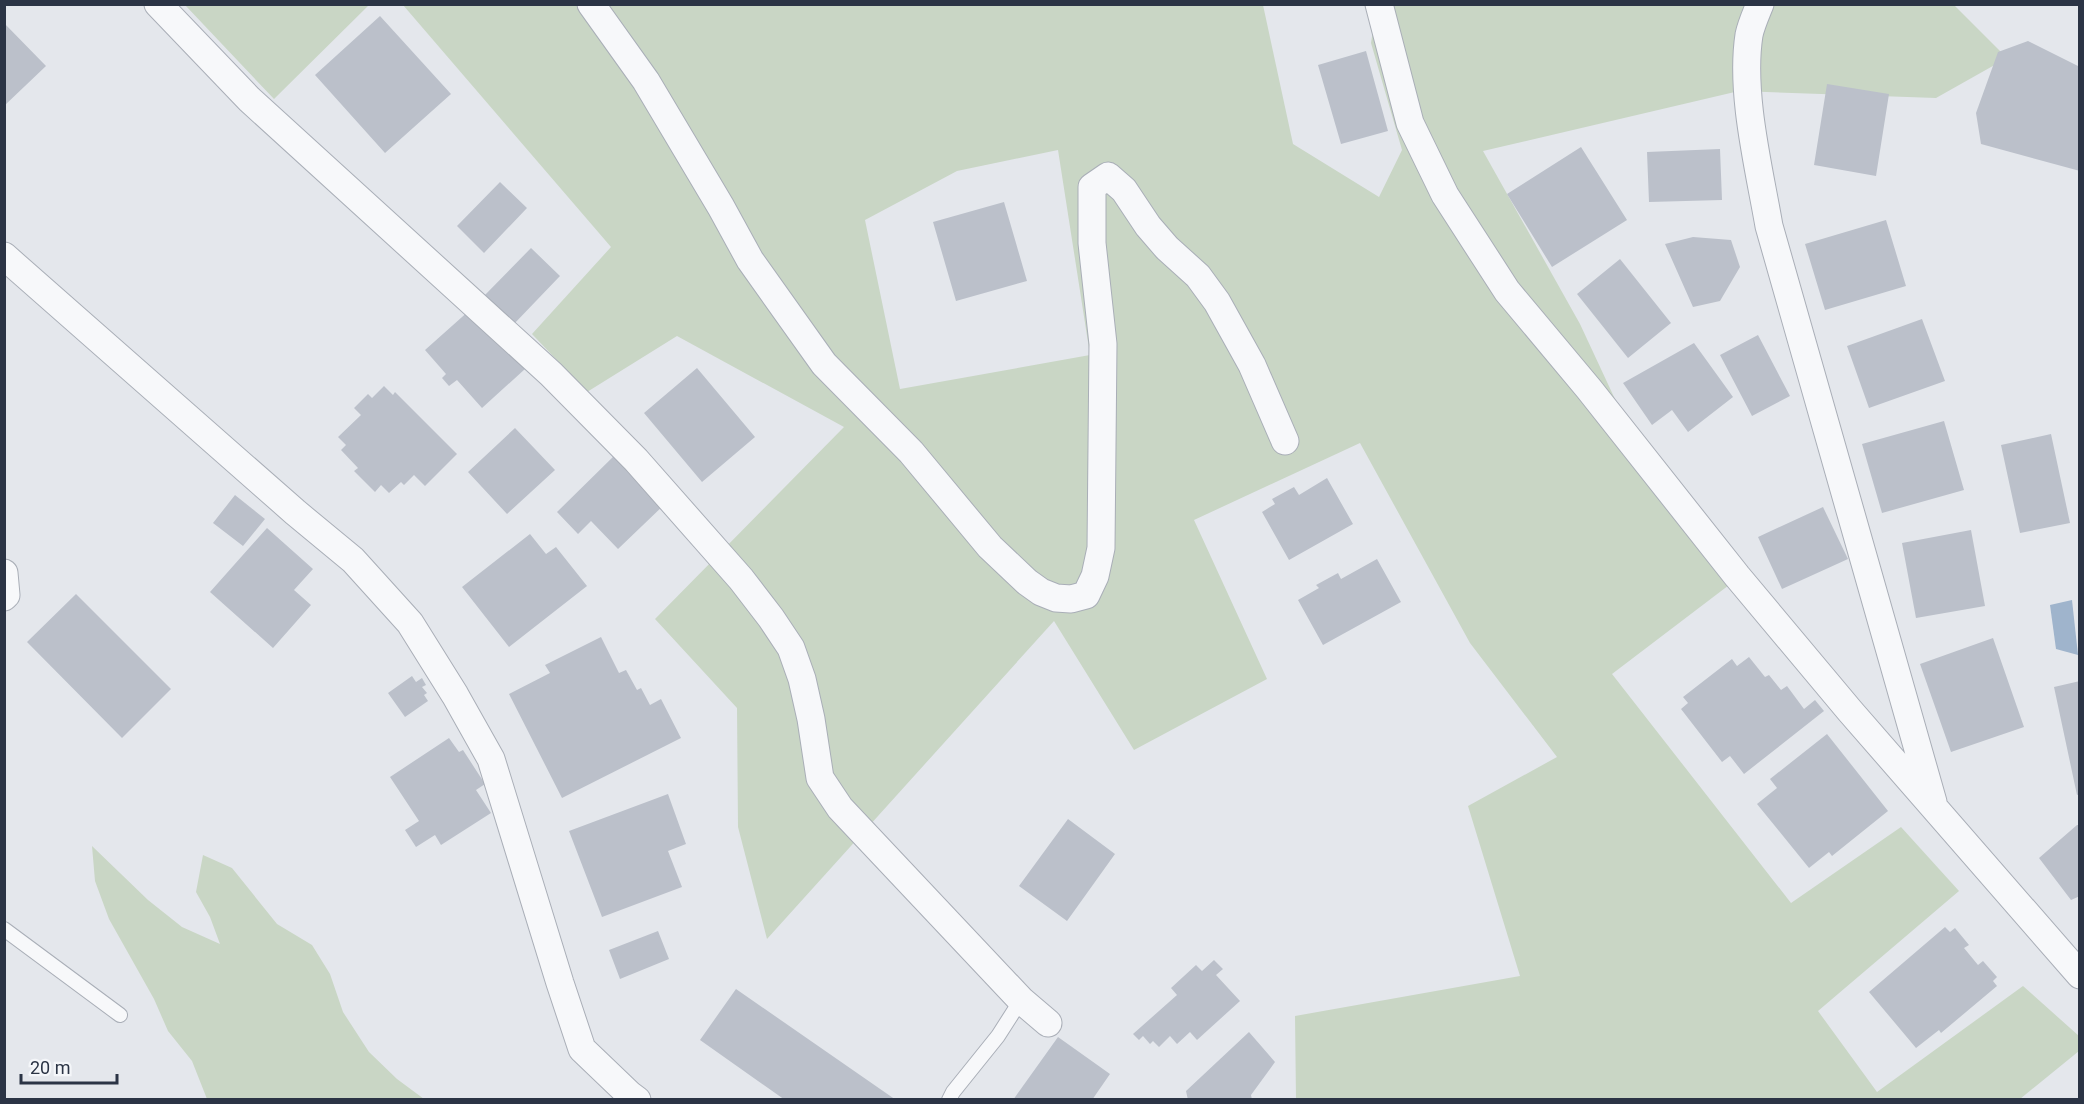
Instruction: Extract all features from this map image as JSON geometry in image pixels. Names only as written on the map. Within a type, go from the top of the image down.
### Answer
[{"type":"street","points":[[158,4],[249,99],[551,374],[636,460],[741,579],[791,648],[802,679],[811,719],[820,778],[840,808],[1021,1000],[1048,1023]]},
{"type":"street","points":[[591,4],[646,81],[750,260],[824,364],[911,452],[990,547],[1041,592],[1062,599],[1086,595],[1095,576],[1101,548],[1103,344],[1092,243],[1092,188],[1108,176],[1124,190],[1148,226],[1167,248],[1198,276],[1217,302],[1247,356],[1285,441]]},
{"type":"street","points":[[1379,4],[1410,123],[1445,195],[1507,291],[1737,576],[1850,711],[2079,975]]},
{"type":"street","points":[[1760,4],[1749,33],[1746,74],[1754,141],[1769,226],[1832,440],[1935,808]]},
{"type":"street","points":[[4,256],[353,560],[410,623],[492,759],[582,1048],[637,1100]]},
{"type":"street","points":[[4,573],[6,595],[4,597]]},
{"type":"lane","points":[[4,929],[120,1015]]},
{"type":"lane","points":[[949,1100],[998,1036],[1021,1000]]},
{"type":"green space","points":[[185,5],[369,5],[274,99]]},
{"type":"green space","points":[[403,5],[1263,5],[1293,144],[1379,197],[1402,150],[1371,43],[1377,5],[1954,5],[2007,58],[1936,98],[1739,91],[1483,151],[1580,324],[1655,485],[1733,582],[1612,674],[1791,903],[1901,827],[1959,891],[1818,1011],[1877,1092],[2023,986],[2079,1036],[2079,1051],[2020,1099],[1296,1099],[1295,1016],[1520,976],[1468,806],[1557,757],[1470,643],[1360,443],[1194,520],[1267,679],[1134,750],[1054,621],[767,939],[738,827],[737,708],[655,619],[844,427],[677,336],[587,392],[532,334],[611,247]],"holes":[[[1058,150],[1090,355],[900,389],[865,220],[957,171]]]},
{"type":"green space","points":[[92,846],[148,900],[182,927],[220,944],[210,917],[196,892],[203,855],[232,868],[277,924],[312,945],[330,974],[343,1012],[369,1052],[397,1079],[424,1099],[207,1099],[192,1061],[168,1031],[154,999],[109,919],[95,881]]},
{"type":"water","points":[[2072,600],[2078,655],[2056,649],[2050,605]]},
{"type":"building","points":[[380,16],[451,94],[385,153],[315,75]]},
{"type":"building","points":[[4,23],[46,66],[4,106]]},
{"type":"building","points":[[2028,41],[2080,67],[2080,171],[1981,144],[1976,113],[1998,52]]},
{"type":"building","points":[[1366,51],[1388,131],[1341,144],[1318,65]]},
{"type":"building","points":[[1827,84],[1889,94],[1876,176],[1814,165]]},
{"type":"building","points":[[1581,147],[1627,220],[1552,267],[1507,194]]},
{"type":"building","points":[[1720,149],[1722,200],[1649,202],[1647,152]]},
{"type":"building","points":[[500,182],[527,208],[484,253],[457,226]]},
{"type":"building","points":[[1004,202],[1027,281],[956,301],[933,222]]},
{"type":"building","points":[[1886,220],[1906,286],[1825,310],[1805,244]]},
{"type":"building","points":[[1693,237],[1731,240],[1740,267],[1720,301],[1693,307],[1665,244]]},
{"type":"building","points":[[531,248],[560,276],[513,325],[483,297]]},
{"type":"building","points":[[1620,259],[1671,323],[1628,358],[1577,294]]},
{"type":"building","points":[[471,309],[525,369],[482,408],[457,380],[449,386],[442,378],[446,374],[425,350]]},
{"type":"building","points":[[1922,319],[1945,381],[1869,408],[1847,346]]},
{"type":"building","points":[[1758,335],[1790,396],[1752,416],[1720,355]]},
{"type":"building","points":[[1694,343],[1733,397],[1688,432],[1672,410],[1652,425],[1623,383]]},
{"type":"building","points":[[697,368],[755,437],[702,482],[644,413]]},
{"type":"building","points":[[384,386],[393,395],[395,392],[457,454],[425,486],[414,475],[404,485],[401,482],[389,493],[381,485],[375,492],[354,471],[358,468],[341,450],[346,445],[338,437],[361,415],[354,408],[368,394],[372,398]]},
{"type":"building","points":[[1944,421],[1964,490],[1882,513],[1862,444]]},
{"type":"building","points":[[515,428],[555,470],[507,514],[468,472]]},
{"type":"building","points":[[2051,434],[2070,523],[2020,533],[2001,445]]},
{"type":"building","points":[[617,453],[666,503],[618,549],[591,521],[578,534],[557,512]]},
{"type":"building","points":[[1327,478],[1353,524],[1289,560],[1262,512],[1275,504],[1272,499],[1294,487],[1299,495]]},
{"type":"building","points":[[235,495],[265,519],[243,546],[213,523]]},
{"type":"building","points":[[1823,507],[1848,559],[1782,589],[1758,537]]},
{"type":"building","points":[[267,528],[313,569],[294,590],[311,605],[273,648],[210,592]]},
{"type":"building","points":[[1971,530],[1985,606],[1916,618],[1902,543]]},
{"type":"building","points":[[530,534],[546,554],[556,547],[587,586],[509,647],[462,587]]},
{"type":"building","points":[[1377,559],[1401,602],[1323,645],[1298,600],[1319,588],[1316,585],[1338,573],[1341,579]]},
{"type":"building","points":[[76,594],[171,689],[122,738],[27,642]]},
{"type":"building","points":[[601,637],[619,673],[626,670],[637,690],[641,688],[650,705],[661,699],[681,738],[562,798],[509,694],[550,673],[545,665]]},
{"type":"building","points":[[1993,638],[2024,727],[1951,752],[1920,664]]},
{"type":"building","points":[[1749,657],[1765,677],[1769,675],[1781,690],[1787,686],[1804,709],[1815,700],[1824,711],[1744,774],[1730,756],[1722,762],[1681,709],[1688,703],[1683,697],[1732,659],[1737,666]]},
{"type":"building","points":[[412,676],[416,682],[422,678],[426,685],[422,687],[427,693],[424,695],[428,701],[405,717],[388,693]]},
{"type":"building","points":[[2080,681],[2080,794],[2077,795],[2054,687]]},
{"type":"building","points":[[1827,734],[1888,811],[1832,856],[1829,852],[1809,868],[1757,804],[1777,788],[1770,779]]},
{"type":"building","points":[[449,738],[459,752],[463,750],[485,784],[476,790],[491,813],[441,845],[435,835],[416,847],[405,830],[419,821],[390,777]]},
{"type":"building","points":[[668,794],[686,844],[668,851],[682,887],[602,917],[569,831]]},
{"type":"building","points":[[1068,819],[1115,854],[1067,921],[1019,886]]},
{"type":"building","points":[[2077,825],[2080,825],[2080,896],[2071,900],[2039,858]]},
{"type":"building","points":[[1945,927],[1950,932],[1955,928],[1969,945],[1964,948],[1978,965],[1983,961],[1997,977],[1993,981],[1997,986],[1941,1033],[1939,1030],[1916,1048],[1869,992]]},
{"type":"building","points":[[658,931],[669,959],[620,979],[609,950]]},
{"type":"building","points":[[1214,960],[1223,969],[1216,975],[1240,1001],[1197,1040],[1190,1032],[1177,1044],[1170,1036],[1159,1047],[1153,1041],[1150,1044],[1143,1036],[1139,1040],[1133,1034],[1177,995],[1171,988],[1196,965],[1202,971]]},
{"type":"building","points":[[736,989],[896,1100],[785,1100],[700,1040]]},
{"type":"building","points":[[1249,1032],[1275,1062],[1251,1095],[1252,1100],[1188,1100],[1186,1091]]},
{"type":"building","points":[[1058,1037],[1110,1074],[1092,1100],[1013,1100]]}]
